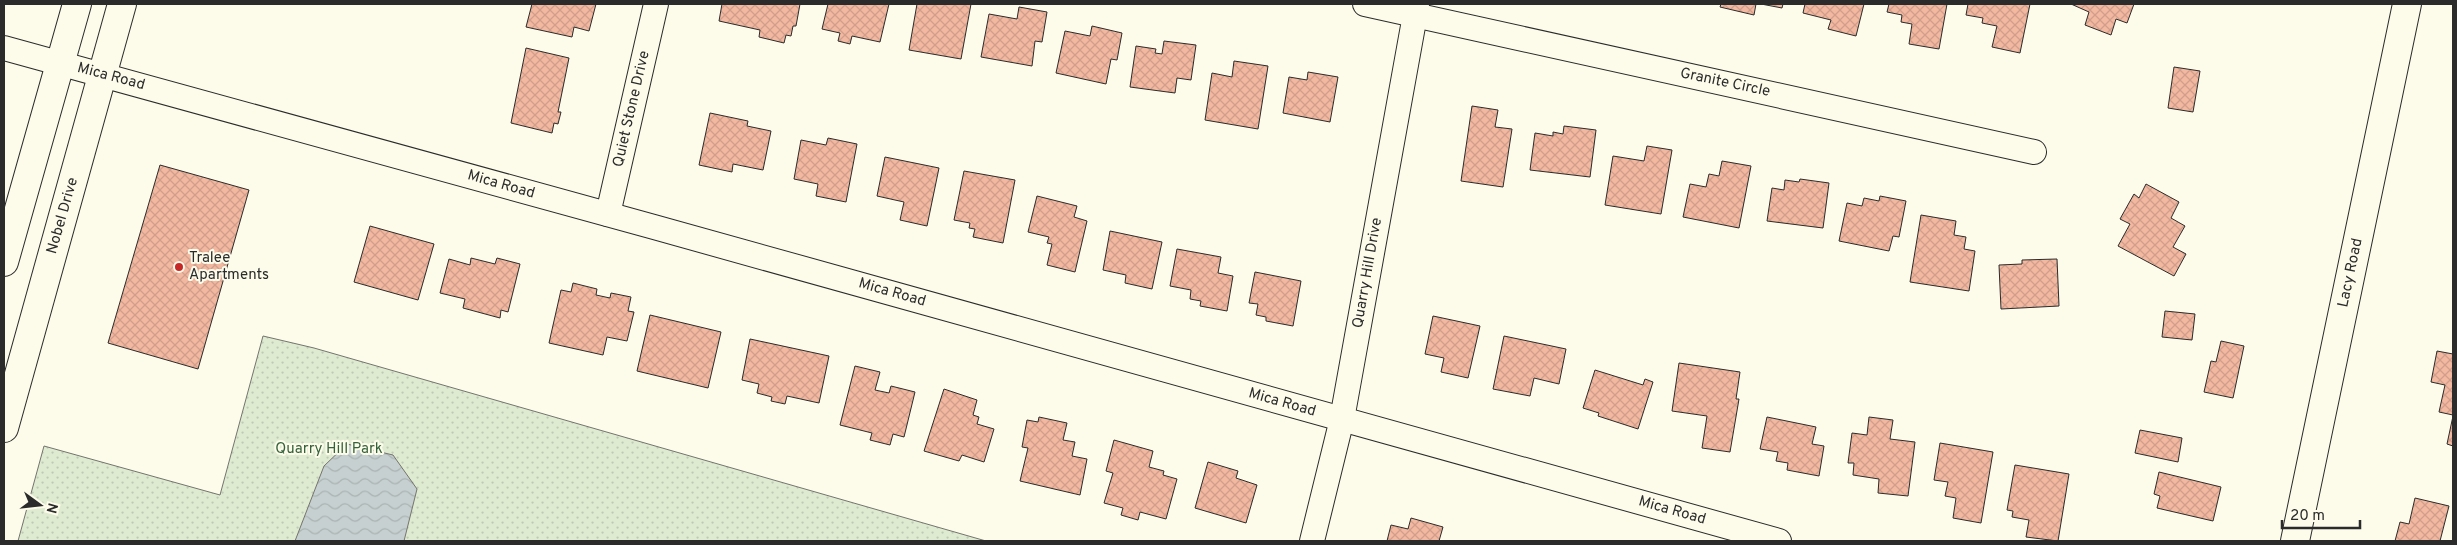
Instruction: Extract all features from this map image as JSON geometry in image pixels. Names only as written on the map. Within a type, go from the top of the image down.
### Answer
[{"type":"street","points":[[4,262],[77,4]]},
{"type":"street","name":"Nobel Drive","points":[[4,428],[122,4]]},
{"type":"street","name":"Quiet Stone Drive","points":[[608,214],[656,4]]},
{"type":"street","name":"Granite Circle","points":[[1364,4],[1416,9],[2034,152]]},
{"type":"street","name":"Lacy Road","points":[[2295,541],[2407,4]]},
{"type":"street","name":"Quarry Hill Drive","points":[[1312,541],[1342,419],[1416,9]]},
{"type":"street","name":"Mica Road","points":[[4,48],[608,214],[1779,541]]},
{"type":"green space","name":"Quarry Hill Park","points":[[263,336],[314,348],[986,541],[18,541],[44,446],[220,495]]},
{"type":"water","points":[[347,444],[393,455],[417,489],[404,541],[295,541],[324,466]]},
{"type":"building","points":[[532,4],[596,4],[589,31],[574,27],[572,37],[526,27]]},
{"type":"building","points":[[722,4],[800,4],[796,26],[793,26],[791,36],[786,35],[784,43],[759,37],[760,30],[719,21]]},
{"type":"building","points":[[828,4],[889,4],[880,42],[852,36],[850,44],[838,41],[840,33],[822,29]]},
{"type":"building","points":[[917,4],[971,4],[961,59],[909,50]]},
{"type":"building","points":[[1721,4],[1756,4],[1754,15],[1720,7]]},
{"type":"building","points":[[1761,4],[1783,4],[1782,8]]},
{"type":"building","points":[[1805,4],[1864,4],[1856,36],[1828,29],[1831,20],[1803,13]]},
{"type":"building","points":[[1889,4],[1947,4],[1939,49],[1909,44],[1912,24],[1901,22],[1902,15],[1887,12]]},
{"type":"building","points":[[1968,4],[2030,4],[2020,53],[1992,47],[1997,26],[1982,23],[1983,18],[1966,15]]},
{"type":"building","points":[[2071,4],[2134,4],[2127,23],[2116,19],[2111,35],[2085,25],[2089,12]]},
{"type":"building","points":[[1019,7],[1047,12],[1042,42],[1035,41],[1032,66],[981,57],[989,14],[1017,19]]},
{"type":"building","points":[[1092,26],[1122,33],[1117,60],[1111,59],[1106,84],[1056,73],[1065,31],[1090,36]]},
{"type":"building","points":[[1164,41],[1196,45],[1191,80],[1177,78],[1175,93],[1130,87],[1136,46],[1156,49],[1155,53],[1162,54]]},
{"type":"building","points":[[526,48],[569,58],[558,112],[561,112],[558,124],[554,123],[552,133],[511,123]]},
{"type":"building","points":[[1234,61],[1268,66],[1258,129],[1205,120],[1212,73],[1232,77]]},
{"type":"building","points":[[2174,67],[2200,71],[2193,112],[2168,108]]},
{"type":"building","points":[[1308,72],[1338,77],[1330,122],[1283,113],[1289,77],[1307,80]]},
{"type":"building","points":[[1472,106],[1498,110],[1495,127],[1512,129],[1503,187],[1461,181]]},
{"type":"building","points":[[710,113],[748,121],[747,126],[771,131],[763,170],[733,164],[732,172],[699,165]]},
{"type":"building","points":[[1564,126],[1596,130],[1590,177],[1530,170],[1535,133],[1553,136],[1553,132],[1563,134]]},
{"type":"building","points":[[828,138],[857,144],[846,202],[816,196],[818,184],[794,179],[801,140],[826,145]]},
{"type":"building","points":[[1647,146],[1672,150],[1661,214],[1605,205],[1613,156],[1644,161]]},
{"type":"building","points":[[885,157],[939,168],[927,226],[900,220],[904,202],[877,196]]},
{"type":"building","points":[[1722,161],[1751,166],[1739,228],[1683,217],[1690,184],[1706,187],[1709,174],[1719,176]]},
{"type":"building","name":"Tralee Apartments","points":[[160,165],[249,190],[198,369],[108,343]]},
{"type":"building","points":[[964,171],[1015,180],[1003,243],[973,237],[975,229],[969,228],[970,223],[954,220]]},
{"type":"building","points":[[1800,179],[1829,183],[1823,228],[1767,221],[1772,188],[1784,190],[1785,180],[1799,182]]},
{"type":"building","points":[[2146,184],[2179,202],[2171,218],[2185,226],[2173,247],[2186,254],[2174,276],[2118,246],[2130,224],[2120,219],[2134,194],[2139,198]]},
{"type":"building","points":[[1037,196],[1077,206],[1074,217],[1087,221],[1075,272],[1047,265],[1052,244],[1047,243],[1049,237],[1028,232]]},
{"type":"building","points":[[1880,196],[1906,201],[1899,237],[1893,236],[1889,251],[1839,241],[1847,203],[1862,206],[1864,198],[1879,201]]},
{"type":"building","points":[[1921,215],[1956,221],[1954,235],[1966,237],[1964,249],[1975,251],[1969,291],[1910,282]]},
{"type":"building","points":[[370,226],[434,244],[418,300],[354,282]]},
{"type":"building","points":[[1110,231],[1162,242],[1152,289],[1125,283],[1126,275],[1103,270]]},
{"type":"building","points":[[1177,249],[1221,257],[1218,273],[1233,276],[1227,311],[1200,306],[1201,301],[1190,299],[1191,290],[1170,286]]},
{"type":"building","points":[[471,258],[495,264],[497,258],[520,264],[508,312],[501,310],[500,318],[463,308],[465,299],[440,293],[449,259],[470,265]]},
{"type":"building","points":[[2057,259],[2059,306],[2001,309],[1999,265],[2022,264],[2022,260]]},
{"type":"building","points":[[1255,272],[1301,281],[1293,326],[1266,321],[1266,317],[1256,315],[1258,304],[1249,303]]},
{"type":"building","points":[[573,283],[597,289],[596,295],[610,298],[611,293],[631,297],[628,311],[634,312],[627,341],[607,337],[603,355],[549,343],[561,290],[571,292]]},
{"type":"building","points":[[2165,311],[2195,314],[2192,340],[2162,337]]},
{"type":"building","points":[[650,315],[721,332],[708,388],[637,371]]},
{"type":"building","points":[[1433,316],[1480,326],[1468,378],[1441,372],[1444,358],[1425,354]]},
{"type":"building","points":[[1504,336],[1566,349],[1559,384],[1534,378],[1530,396],[1493,389]]},
{"type":"building","points":[[750,339],[829,356],[819,403],[787,396],[785,404],[771,401],[772,397],[757,393],[759,384],[742,380]]},
{"type":"building","points":[[2221,341],[2244,346],[2233,398],[2204,392],[2211,361],[2216,362]]},
{"type":"building","points":[[2437,351],[2453,354],[2453,415],[2439,412],[2445,385],[2431,382]]},
{"type":"building","points":[[1679,363],[1740,372],[1736,399],[1739,399],[1730,452],[1702,448],[1707,416],[1672,411]]},
{"type":"building","points":[[855,366],[880,372],[875,390],[889,393],[891,386],[915,392],[904,437],[893,434],[890,445],[870,440],[872,433],[840,425]]},
{"type":"building","points":[[1595,370],[1643,385],[1645,379],[1653,382],[1638,429],[1598,416],[1599,413],[1583,408]]},
{"type":"building","points":[[944,389],[977,400],[973,415],[979,417],[977,424],[994,429],[984,462],[962,455],[959,461],[924,451]]},
{"type":"building","points":[[2453,416],[2453,446],[2447,444]]},
{"type":"building","points":[[1039,417],[1067,423],[1063,440],[1075,442],[1072,456],[1087,459],[1080,495],[1020,481],[1028,448],[1022,447],[1027,420],[1038,422]]},
{"type":"building","points":[[1767,417],[1816,427],[1812,444],[1824,446],[1819,476],[1787,470],[1788,463],[1776,461],[1778,452],[1760,449]]},
{"type":"building","points":[[1869,417],[1893,420],[1890,439],[1915,442],[1908,496],[1878,493],[1879,479],[1853,475],[1854,463],[1848,463],[1852,433],[1867,435]]},
{"type":"building","points":[[2140,430],[2182,438],[2178,462],[2135,453]]},
{"type":"building","points":[[1114,440],[1153,451],[1149,467],[1164,471],[1163,475],[1177,479],[1166,519],[1140,512],[1138,520],[1121,515],[1123,508],[1104,503],[1113,473],[1106,471]]},
{"type":"building","points":[[1940,443],[1993,452],[1981,523],[1953,518],[1956,498],[1945,496],[1948,482],[1934,480]]},
{"type":"building","points":[[1208,462],[1238,471],[1236,478],[1257,485],[1246,523],[1195,508]]},
{"type":"building","points":[[2015,465],[2069,474],[2058,541],[2026,537],[2029,520],[2012,517],[2013,511],[2007,510]]},
{"type":"building","points":[[2159,472],[2221,487],[2213,521],[2157,508],[2160,496],[2154,494]]},
{"type":"building","points":[[2415,498],[2449,506],[2440,541],[2395,541],[2400,522],[2409,524]]},
{"type":"building","points":[[1411,518],[1443,527],[1439,541],[1387,541],[1391,525],[1408,529]]},
{"type":"place","name":"Tralee Apartments","points":[[179,267]]}]
